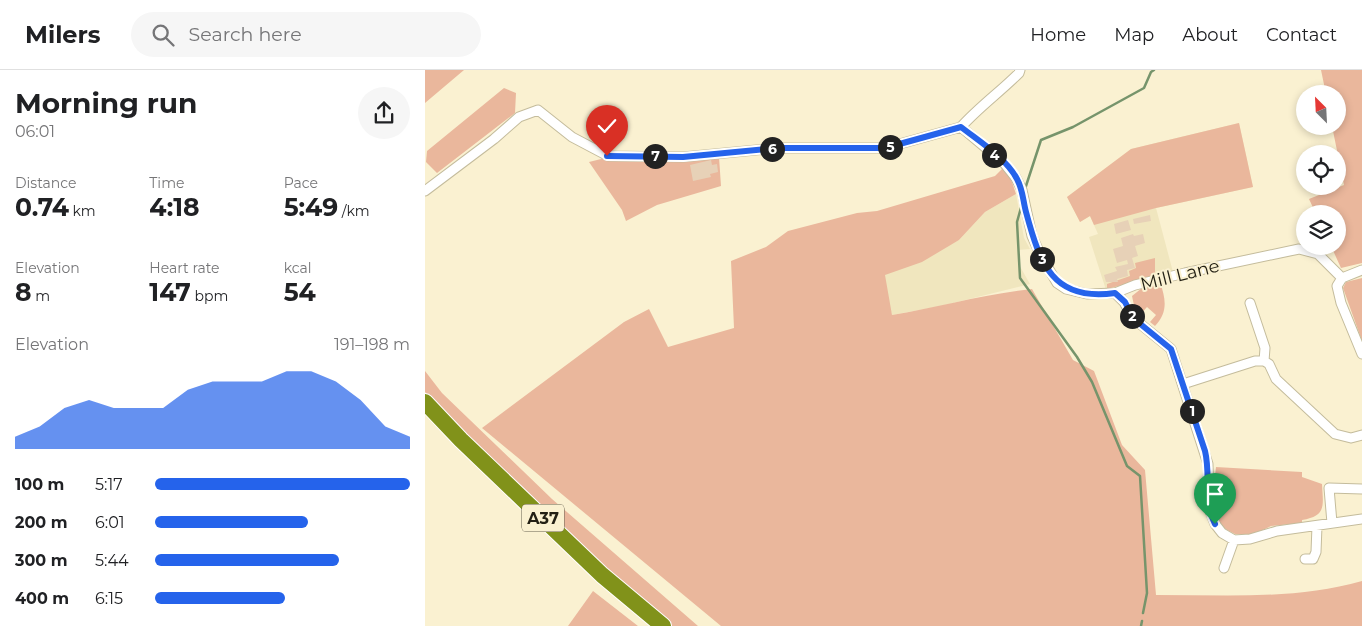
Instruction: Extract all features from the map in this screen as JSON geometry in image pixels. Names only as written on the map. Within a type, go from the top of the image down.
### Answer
[{"type":"highway","name":"A37","points":[[425,402],[461,440],[602,575],[663,626]]},
{"type":"street","points":[[425,191],[494,139],[519,117],[537,110],[572,137],[607,156],[683,157],[777,148],[885,148],[961,127],[977,109],[1004,89],[1019,74],[1020,70]]},
{"type":"street","name":"Mill Lane","points":[[961,127],[1004,163],[1016,178],[1022,190],[1032,236],[1040,254],[1057,282],[1077,292],[1115,293],[1135,285],[1185,273],[1299,249],[1318,254],[1342,278]]},
{"type":"street","points":[[1362,270],[1342,278],[1337,283],[1337,290],[1362,354]]},
{"type":"street","points":[[1115,293],[1125,302],[1133,318],[1171,349],[1208,464],[1208,501],[1211,516],[1222,533],[1234,540],[1362,519]]},
{"type":"street","points":[[1250,303],[1265,348],[1264,361]]},
{"type":"street","points":[[1183,384],[1255,360],[1264,361],[1269,364],[1275,379],[1335,434],[1351,438],[1362,435]]},
{"type":"street","points":[[1332,523],[1329,483],[1362,489]]},
{"type":"street","points":[[1305,559],[1313,559],[1317,552],[1317,526]]},
{"type":"street","points":[[1224,568],[1234,540]]},
{"type":"shaded area","points":[[425,70],[464,70],[425,103]]},
{"type":"shaded area","points":[[1321,70],[1362,70],[1362,263],[1341,268],[1335,255],[1346,255],[1346,205],[1312,205],[1309,199],[1319,195],[1346,195],[1346,145],[1336,145],[1334,135],[1346,135],[1346,85],[1324,85]]},
{"type":"shaded area","points":[[504,88],[516,93],[515,113],[437,173],[426,162],[427,151]]},
{"type":"shaded area","points":[[1239,123],[1253,187],[1156,208],[1173,272],[1106,290],[1089,237],[1098,234],[1090,216],[1080,222],[1067,197],[1131,149]]},
{"type":"shaded area","points":[[1239,123],[1253,187],[1156,208],[1094,225],[1090,216],[1080,222],[1067,197],[1131,149]]},
{"type":"shaded area","points":[[719,157],[721,186],[657,205],[626,221],[622,210],[589,162],[605,158],[636,161]]},
{"type":"shaded area","points":[[1003,168],[1011,179],[1016,194],[985,212],[959,240],[922,262],[885,275],[892,315],[996,294],[1032,289],[1073,360],[1094,371],[1122,445],[1145,470],[1156,595],[1234,596],[1286,594],[1337,587],[1362,581],[1362,626],[721,626],[482,428],[624,322],[649,309],[668,347],[734,328],[731,261],[766,247],[788,231],[857,213],[877,211],[995,176]]},
{"type":"shaded area","points":[[1016,194],[1024,238],[1030,249],[1018,250],[1018,263],[1030,284],[941,306],[892,315],[881,276],[959,240],[985,212]]},
{"type":"shaded area","points":[[1155,258],[1153,277],[1107,289],[1107,284],[1130,276],[1129,271],[1136,268],[1135,263]]},
{"type":"shaded area","points":[[1362,278],[1362,341],[1343,288],[1346,282]]},
{"type":"shaded area","points":[[1160,282],[1165,306],[1162,316],[1155,326],[1150,322],[1156,315],[1147,307],[1140,315],[1135,310],[1132,296],[1142,286]]},
{"type":"shaded area","points":[[425,371],[442,393],[552,499],[698,626],[670,626],[636,598],[439,409],[425,392]]},
{"type":"shaded area","points":[[1216,467],[1302,472],[1302,477],[1322,484],[1322,508],[1316,516],[1302,520],[1302,523],[1271,526],[1253,535],[1235,534],[1220,525],[1212,504]]},
{"type":"shaded area","points":[[593,591],[638,626],[568,626]]},
{"type":"building","points":[[711,160],[712,165],[717,164],[718,172],[710,174],[711,177],[693,181],[690,165]]},
{"type":"building","points":[[1150,215],[1151,221],[1134,224],[1133,219]]},
{"type":"building","points":[[1128,220],[1131,230],[1116,234],[1114,224]]},
{"type":"building","points":[[1133,234],[1134,236],[1143,234],[1145,243],[1135,246],[1138,256],[1132,258],[1135,268],[1127,270],[1128,276],[1117,279],[1118,282],[1106,282],[1104,275],[1117,271],[1115,267],[1128,264],[1127,260],[1117,263],[1113,249],[1123,246],[1121,238]]},
{"type":"waterway","points":[[1025,189],[1041,140],[1073,127],[1144,88],[1151,72],[1154,70]]},
{"type":"waterway","points":[[1022,204],[1017,222],[1020,278],[1077,357],[1092,382],[1127,466],[1140,476],[1147,593],[1143,613]]},
{"type":"waterway","points":[[1141,626],[1142,621]]},
{"type":"route","points":[[607,156],[683,157],[777,148],[885,148],[927,138],[961,127],[1004,163],[1016,178],[1022,190],[1032,236],[1040,254],[1057,282],[1067,289],[1087,294],[1115,293],[1125,302],[1133,318],[1171,349],[1205,451],[1208,464],[1209,508],[1215,524]]}]
